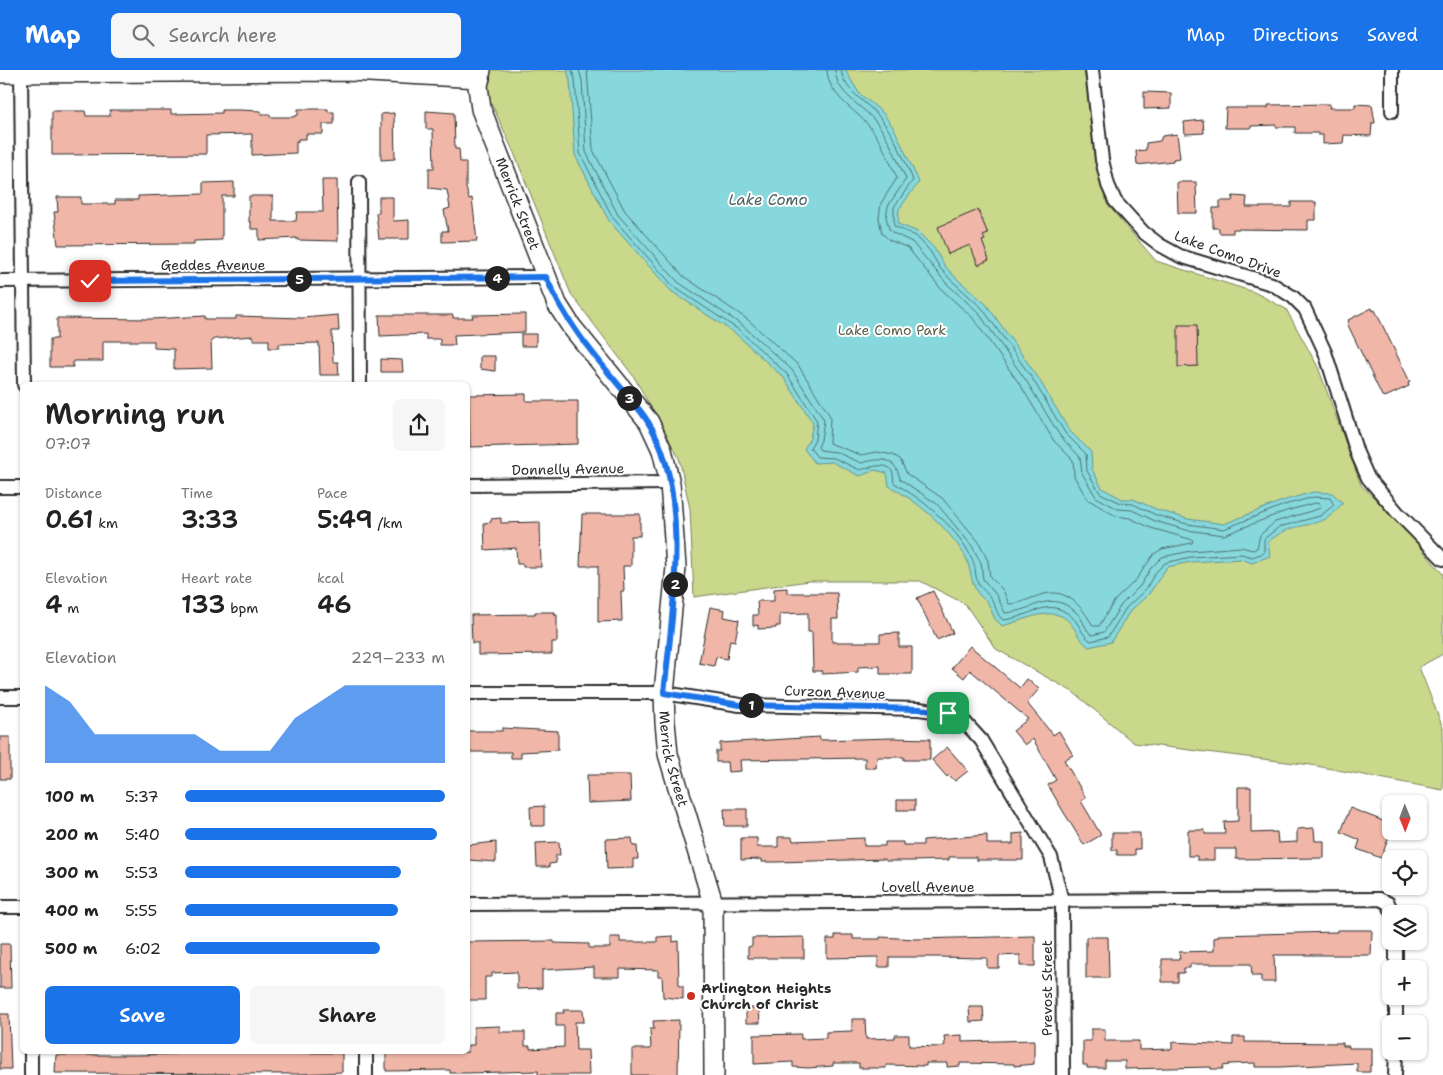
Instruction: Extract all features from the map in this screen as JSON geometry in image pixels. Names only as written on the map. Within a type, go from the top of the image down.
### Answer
[{"type":"street","name":"Lake Como Drive","points":[[1092,70],[1102,160],[1108,185],[1115,201],[1143,232],[1160,245],[1180,256],[1272,284],[1293,297],[1305,309],[1325,352],[1357,453],[1368,478],[1397,512],[1443,559]]},
{"type":"street","points":[[1392,70],[1392,112]]},
{"type":"street","points":[[21,72],[24,382]]},
{"type":"street","points":[[0,73],[350,72],[480,74]]},
{"type":"street","name":"Merrick Street","points":[[480,74],[478,96],[481,109],[557,304],[571,326],[648,422],[662,450],[670,484],[676,566],[664,693],[668,754],[713,903],[714,1075]]},
{"type":"street","points":[[359,182],[360,382]]},
{"type":"street","name":"Geddes Avenue","points":[[0,281],[546,277]]},
{"type":"street","name":"Donnelly Avenue","points":[[470,485],[670,484]]},
{"type":"street","points":[[0,487],[20,487]]},
{"type":"street","name":"Curzon Avenue","points":[[470,693],[664,693],[740,705],[919,709],[960,717],[981,740],[1051,857],[1062,901]]},
{"type":"street","points":[[0,697],[20,697]]},
{"type":"street","name":"Lovell Avenue","points":[[470,904],[1380,898],[1387,905]]},
{"type":"street","name":"Prevost Street","points":[[1062,901],[1063,1075]]},
{"type":"street","points":[[0,907],[20,907]]},
{"type":"street","points":[[31,1054],[31,1075]]},
{"type":"street","points":[[366,1054],[366,1075]]},
{"type":"street","points":[[1396,1060],[1396,1075]]},
{"type":"green space","name":"Lake Como Park","points":[[414,70],[1084,70],[1107,204],[1156,261],[1254,292],[1286,309],[1318,367],[1361,485],[1400,523],[1443,574],[1443,654],[1419,667],[1443,728],[1443,790],[1311,765],[1134,743],[1073,692],[996,649],[965,604],[920,581],[809,581],[694,597],[690,509],[679,458],[634,377],[571,294],[514,153],[480,78]]},
{"type":"water","name":"Lake Como","points":[[567,70],[845,70],[859,93],[883,113],[895,130],[919,182],[899,209],[898,224],[918,232],[934,248],[944,265],[955,277],[986,304],[1037,376],[1069,430],[1091,452],[1092,469],[1102,488],[1122,499],[1133,499],[1158,510],[1188,519],[1224,524],[1282,501],[1313,492],[1332,493],[1343,503],[1333,514],[1324,520],[1281,533],[1268,542],[1270,556],[1252,563],[1241,559],[1191,562],[1167,567],[1149,594],[1130,611],[1111,642],[1089,647],[1064,617],[1056,614],[1038,615],[1002,626],[995,619],[987,601],[977,592],[964,554],[940,524],[911,499],[889,486],[887,473],[875,470],[860,476],[832,462],[815,463],[804,449],[810,438],[813,423],[784,378],[736,334],[671,291],[609,221],[575,155],[570,81]]},
{"type":"building","points":[[1144,92],[1171,93],[1171,108],[1144,109]]},
{"type":"building","points":[[1330,104],[1329,108],[1355,108],[1355,104],[1372,105],[1375,123],[1372,123],[1371,136],[1344,135],[1343,143],[1323,144],[1323,135],[1318,135],[1318,133],[1295,133],[1295,127],[1276,127],[1276,125],[1251,126],[1251,128],[1225,128],[1226,108],[1268,108],[1268,105]]},
{"type":"building","points":[[298,109],[328,109],[328,112],[334,112],[334,124],[323,124],[323,134],[306,134],[306,139],[298,139],[298,142],[296,142],[296,153],[252,155],[252,134],[206,135],[206,154],[52,155],[52,111],[85,111],[86,116],[110,116],[110,110],[171,110],[171,114],[222,113],[222,110],[239,110],[261,111],[261,114],[270,114],[270,117],[293,117],[298,115]]},
{"type":"building","points":[[426,111],[454,113],[455,149],[459,149],[460,162],[466,162],[466,188],[469,199],[472,198],[477,241],[442,242],[442,231],[448,231],[444,210],[450,208],[447,190],[429,188],[429,168],[434,168],[433,129],[426,129]]},
{"type":"building","points":[[394,113],[395,159],[381,160],[381,114]]},
{"type":"building","points":[[1203,120],[1204,133],[1185,134],[1184,122]]},
{"type":"building","points":[[1177,134],[1180,158],[1173,159],[1173,161],[1137,165],[1136,151],[1146,150],[1146,143],[1160,141],[1162,136]]},
{"type":"building","points":[[322,180],[337,180],[338,241],[297,240],[297,238],[259,240],[259,229],[251,229],[251,222],[249,222],[249,196],[273,196],[273,221],[296,221],[297,212],[323,212]]},
{"type":"building","points":[[234,182],[234,196],[222,196],[222,240],[194,241],[194,244],[58,245],[54,212],[58,212],[57,197],[81,197],[81,204],[115,204],[115,200],[138,200],[138,196],[203,194],[203,183]]},
{"type":"building","points":[[1177,182],[1196,182],[1197,213],[1178,213]]},
{"type":"building","points":[[1233,196],[1247,197],[1246,207],[1291,207],[1291,202],[1316,202],[1316,220],[1308,220],[1308,230],[1233,229],[1233,233],[1219,233],[1219,228],[1213,228],[1213,208],[1220,208],[1220,201],[1232,201]]},
{"type":"building","points":[[379,197],[393,197],[394,221],[409,220],[409,239],[379,239],[376,213],[379,213]]},
{"type":"building","points":[[978,210],[988,234],[983,236],[985,240],[982,241],[989,260],[978,265],[970,245],[948,254],[938,227]]},
{"type":"building","points":[[1372,308],[1373,311],[1375,310],[1410,382],[1408,383],[1409,386],[1385,397],[1382,396],[1347,323],[1349,322],[1348,320]]},
{"type":"building","points":[[525,314],[525,332],[454,335],[455,345],[440,345],[440,339],[426,339],[426,334],[380,336],[379,315],[453,315],[453,318],[473,318],[472,315]]},
{"type":"building","points":[[338,315],[339,331],[332,331],[333,362],[338,362],[339,375],[320,375],[319,343],[279,344],[279,348],[269,348],[269,340],[253,340],[253,336],[214,339],[211,341],[212,368],[174,369],[174,349],[154,348],[154,341],[103,341],[103,361],[73,361],[73,367],[50,367],[50,339],[57,339],[57,318],[152,319],[205,316],[205,319],[236,319],[236,316],[302,318]]},
{"type":"building","points":[[1178,325],[1197,325],[1198,366],[1178,367]]},
{"type":"building","points":[[521,334],[536,334],[536,346],[521,346]]},
{"type":"building","points":[[480,356],[495,356],[495,371],[480,369]]},
{"type":"building","points":[[381,359],[402,360],[403,372],[381,372]]},
{"type":"building","points":[[526,394],[526,401],[578,401],[578,444],[470,447],[470,395]]},
{"type":"building","points":[[582,514],[640,514],[640,536],[631,536],[631,566],[623,566],[624,591],[621,591],[622,621],[598,622],[598,566],[580,566]]},
{"type":"building","points":[[501,518],[501,523],[540,522],[541,567],[523,567],[523,564],[517,564],[516,548],[485,550],[484,523],[491,522],[491,519]]},
{"type":"building","points":[[787,588],[787,593],[837,593],[838,619],[832,619],[832,642],[880,642],[880,634],[899,633],[899,647],[912,647],[912,674],[880,674],[880,666],[858,667],[858,672],[822,674],[822,671],[813,671],[812,632],[808,632],[808,613],[780,614],[780,626],[776,626],[776,628],[758,629],[758,625],[753,626],[753,615],[758,615],[757,601],[774,601],[774,589]]},
{"type":"building","points":[[933,591],[953,633],[937,640],[917,598]]},
{"type":"building","points":[[710,607],[725,610],[724,617],[739,620],[735,641],[730,640],[727,659],[716,657],[714,666],[699,663]]},
{"type":"building","points":[[535,612],[555,612],[554,615],[557,615],[557,642],[552,642],[552,654],[478,655],[478,643],[472,643],[471,615],[535,614]]},
{"type":"building","points":[[970,646],[1020,688],[1027,679],[1039,689],[1027,703],[1053,735],[1059,731],[1073,755],[1064,760],[1086,798],[1081,801],[1101,835],[1084,845],[1048,785],[1056,780],[1033,739],[1025,745],[1013,731],[1028,719],[970,670],[964,678],[952,668]]},
{"type":"building","points":[[502,728],[558,731],[558,750],[521,752],[521,758],[511,758],[511,752],[470,752],[470,731],[502,731]]},
{"type":"building","points":[[0,737],[10,737],[10,779],[0,779]]},
{"type":"building","points":[[820,737],[820,740],[930,739],[930,760],[904,760],[904,757],[877,757],[876,768],[865,768],[865,758],[740,760],[741,771],[728,772],[727,762],[716,762],[716,751],[720,751],[720,743]]},
{"type":"building","points":[[947,747],[968,771],[955,781],[949,775],[947,777],[932,760]]},
{"type":"building","points":[[587,775],[630,775],[631,801],[588,803]]},
{"type":"building","points":[[1238,787],[1251,787],[1251,833],[1277,832],[1278,843],[1297,842],[1297,829],[1314,828],[1315,841],[1324,841],[1324,858],[1236,859],[1236,849],[1214,849],[1214,860],[1197,860],[1197,856],[1188,856],[1188,830],[1204,830],[1205,834],[1225,834],[1224,822],[1238,821]]},
{"type":"building","points":[[897,800],[915,800],[915,810],[897,810]]},
{"type":"building","points":[[544,806],[544,826],[531,826],[530,807]]},
{"type":"building","points":[[1350,808],[1382,820],[1382,840],[1388,840],[1384,850],[1382,850],[1381,858],[1357,849],[1360,840],[1341,832]]},
{"type":"building","points":[[724,809],[747,809],[747,826],[725,826]]},
{"type":"building","points":[[1023,833],[1023,860],[976,860],[976,857],[949,857],[949,860],[912,861],[886,861],[885,859],[762,862],[762,859],[741,860],[741,838],[757,838],[757,847],[778,847],[778,837],[792,837],[793,841],[864,838],[864,846],[885,846],[885,842],[903,842],[903,845],[923,845],[923,840],[987,835],[987,844],[1013,844],[1013,834]]},
{"type":"building","points":[[1112,833],[1140,833],[1140,849],[1135,849],[1135,855],[1117,855],[1117,850],[1112,850]]},
{"type":"building","points":[[632,838],[633,846],[637,846],[638,859],[633,859],[633,868],[607,869],[606,839]]},
{"type":"building","points":[[496,842],[496,862],[470,860],[470,845]]},
{"type":"building","points":[[559,842],[560,855],[556,855],[556,863],[549,864],[549,867],[537,867],[536,843]]},
{"type":"building","points":[[1337,930],[1372,930],[1371,955],[1274,955],[1275,982],[1261,982],[1261,976],[1252,976],[1251,964],[1190,964],[1190,968],[1184,968],[1184,973],[1178,973],[1178,982],[1162,982],[1162,959],[1180,959],[1179,952],[1214,951],[1214,938],[1218,937],[1218,935],[1337,932]]},
{"type":"building","points":[[835,935],[853,935],[853,939],[880,939],[880,937],[916,939],[1035,936],[1035,966],[1020,966],[1020,955],[999,956],[999,968],[987,968],[987,958],[938,957],[889,957],[889,967],[878,967],[878,957],[827,958],[827,939],[835,939]]},
{"type":"building","points":[[673,936],[673,942],[678,941],[679,986],[683,986],[683,999],[663,997],[662,976],[658,976],[658,970],[620,969],[620,977],[594,977],[594,967],[542,970],[542,988],[517,989],[517,972],[492,973],[492,977],[485,977],[485,1000],[470,1000],[470,942],[554,941],[554,943],[589,944],[589,948],[610,948],[610,937],[620,937],[620,942],[657,942],[657,937]]},
{"type":"building","points":[[804,937],[804,958],[748,958],[748,947],[752,946],[752,938]]},
{"type":"building","points":[[1086,937],[1108,937],[1109,978],[1086,978]]},
{"type":"building","points":[[0,944],[10,944],[11,988],[0,988]]},
{"type":"building","points":[[969,1007],[983,1007],[984,1021],[970,1022]]},
{"type":"building","points":[[746,1008],[759,1008],[760,1023],[746,1023]]},
{"type":"building","points":[[563,1010],[583,1010],[584,1022],[575,1022],[576,1050],[588,1050],[589,1075],[538,1075],[538,1071],[450,1073],[450,1070],[386,1071],[386,1054],[470,1054],[470,1045],[474,1045],[474,1027],[500,1026],[500,1032],[525,1032],[525,1046],[530,1046],[530,1049],[564,1047],[564,1026],[556,1026],[556,1013],[564,1013]]},
{"type":"building","points":[[0,1014],[9,1014],[11,1069],[0,1069]]},
{"type":"building","points":[[852,1019],[865,1019],[866,1039],[895,1038],[895,1035],[909,1035],[909,1046],[941,1047],[945,1045],[944,1036],[962,1035],[962,1042],[1034,1040],[1034,1064],[1014,1066],[1014,1064],[960,1063],[960,1066],[947,1067],[947,1063],[926,1063],[926,1066],[886,1065],[886,1068],[859,1068],[859,1063],[833,1063],[833,1066],[808,1068],[793,1067],[793,1062],[754,1064],[754,1035],[801,1034],[801,1039],[826,1038],[826,1032],[852,1031]]},
{"type":"building","points":[[679,1020],[678,1075],[632,1075],[632,1049],[651,1049],[650,1029],[654,1029],[653,1021]]},
{"type":"building","points":[[1091,1029],[1105,1029],[1105,1041],[1139,1041],[1139,1050],[1172,1049],[1172,1042],[1233,1045],[1233,1037],[1245,1037],[1245,1042],[1343,1043],[1343,1046],[1349,1046],[1349,1048],[1372,1048],[1372,1065],[1370,1065],[1370,1072],[1357,1072],[1357,1063],[1255,1067],[1255,1063],[1229,1064],[1223,1066],[1223,1069],[1211,1069],[1211,1067],[1125,1069],[1125,1061],[1105,1061],[1105,1068],[1087,1068],[1087,1065],[1083,1065],[1083,1041],[1091,1041]]},
{"type":"building","points":[[342,1054],[342,1072],[299,1074],[55,1073],[56,1055]]},
{"type":"place","name":"Arlington Heights Church of Christ","points":[[691,996]]},
{"type":"route","points":[[90,281],[546,277],[557,304],[571,326],[648,422],[662,450],[670,484],[676,540],[674,593],[664,693],[696,696],[740,705],[919,709],[948,713]]}]
